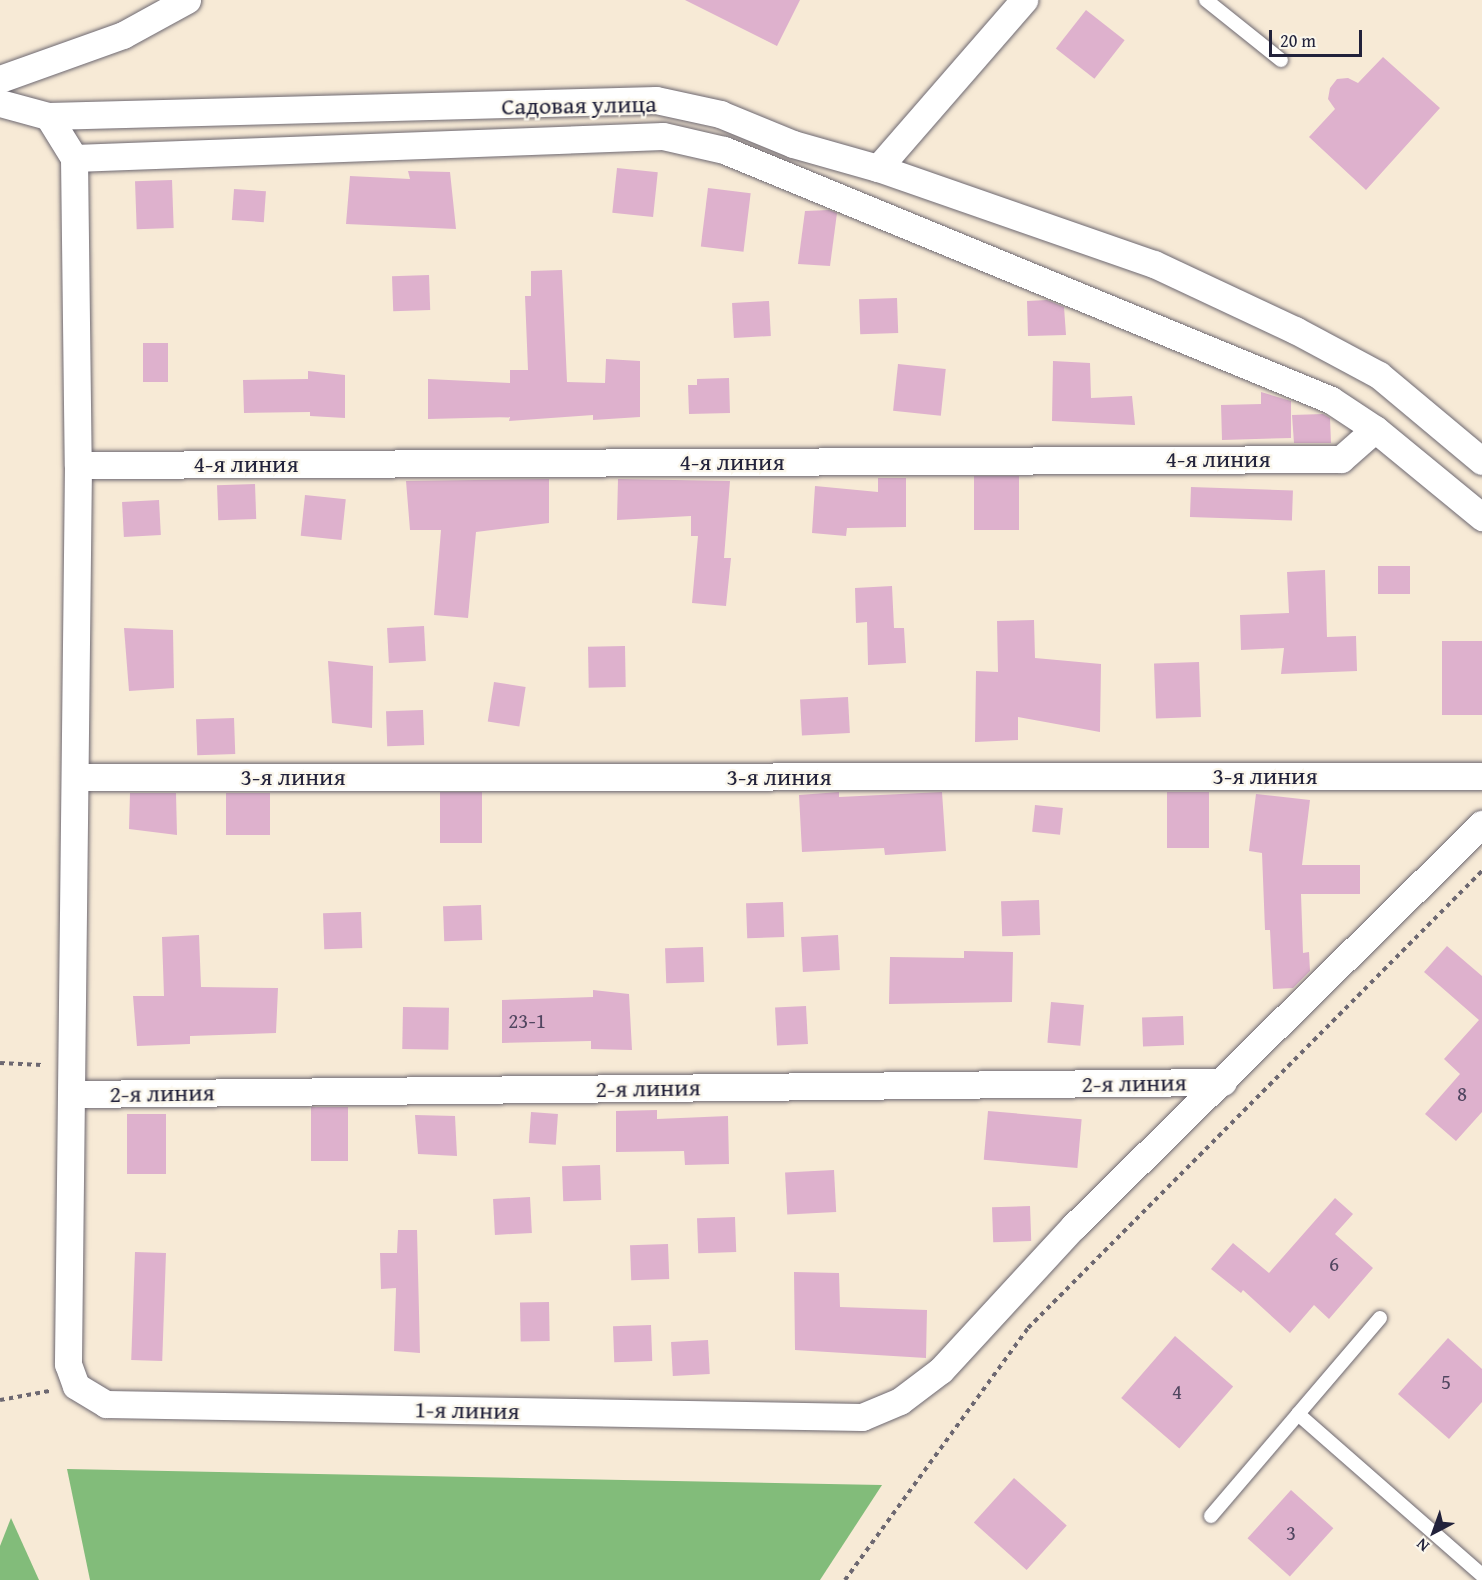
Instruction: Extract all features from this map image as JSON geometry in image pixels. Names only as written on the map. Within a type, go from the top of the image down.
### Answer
[{"type":"street","points":[[0,79],[123,35],[187,0]]},
{"type":"street","points":[[878,168],[1024,0]]},
{"type":"street","name":"Садовая улица","points":[[0,103],[48,116],[656,100],[720,114],[793,144],[878,168],[1154,264],[1295,330],[1379,375],[1482,461]]},
{"type":"street","points":[[48,116],[74,158],[78,465],[73,1094],[68,1364],[76,1386]]},
{"type":"street","points":[[74,158],[663,136],[746,159],[1330,400],[1375,429],[1482,517]]},
{"type":"street","name":"4-я линия","points":[[78,465],[1341,459],[1375,429]]},
{"type":"street","name":"3-я линия","points":[[75,777],[1482,776]]},
{"type":"street","points":[[1223,1082],[1482,824]]},
{"type":"street","name":"2-я линия","points":[[73,1094],[1223,1082]]},
{"type":"street","name":"1-я линия","points":[[76,1386],[106,1404],[862,1417],[900,1401],[941,1370],[1074,1226],[1223,1082]]},
{"type":"lane","points":[[1206,0],[1281,60]]},
{"type":"lane","points":[[1211,1516],[1380,1318]]},
{"type":"lane","points":[[1298,1414],[1482,1575]]},
{"type":"path","points":[[845,1580],[1028,1328],[1482,871]]},
{"type":"path","points":[[0,1063],[73,1066]]},
{"type":"path","points":[[0,1400],[76,1386]]},
{"type":"green space","points":[[67,1469],[882,1485],[820,1580],[90,1580]]},
{"type":"green space","points":[[11,1518],[39,1580],[0,1580],[0,1546]]},
{"type":"building","points":[[685,0],[800,0],[777,46]]},
{"type":"building","points":[[1086,10],[1125,40],[1094,79],[1056,49]]},
{"type":"building","points":[[1383,57],[1440,108],[1366,190],[1309,137],[1335,109],[1328,99],[1330,88],[1337,79],[1348,78],[1358,83]]},
{"type":"building","points":[[617,168],[658,172],[653,217],[612,213]]},
{"type":"building","points":[[408,171],[450,172],[456,229],[346,224],[350,176],[410,179]]},
{"type":"building","points":[[172,180],[174,228],[137,229],[135,181]]},
{"type":"building","points":[[708,188],[751,193],[743,252],[701,247]]},
{"type":"building","points":[[234,189],[266,191],[264,222],[232,220]]},
{"type":"building","points":[[829,210],[837,213],[830,266],[798,264],[805,211]]},
{"type":"building","points":[[562,270],[567,382],[605,383],[606,359],[640,361],[640,417],[593,420],[593,415],[509,421],[510,417],[428,419],[428,379],[510,383],[510,370],[528,370],[525,296],[531,296],[531,271]]},
{"type":"building","points":[[429,275],[430,310],[393,311],[392,276]]},
{"type":"building","points":[[897,298],[898,333],[860,334],[859,299]]},
{"type":"building","points":[[1047,300],[1064,307],[1066,335],[1028,336],[1027,301]]},
{"type":"building","points":[[769,301],[771,336],[734,338],[732,303]]},
{"type":"building","points":[[143,343],[168,343],[168,382],[143,382]]},
{"type":"building","points":[[1053,361],[1090,363],[1091,398],[1132,396],[1135,425],[1052,421]]},
{"type":"building","points":[[898,364],[946,369],[941,416],[893,411]]},
{"type":"building","points":[[308,371],[345,375],[345,418],[310,416],[310,412],[244,413],[243,380],[308,379]]},
{"type":"building","points":[[729,378],[730,413],[689,414],[688,385],[697,385],[697,379]]},
{"type":"building","points":[[1261,392],[1291,401],[1291,438],[1222,440],[1221,405],[1261,404]]},
{"type":"building","points":[[1323,414],[1330,418],[1331,443],[1294,443],[1292,415]]},
{"type":"building","points":[[974,476],[1019,476],[1019,530],[974,530]]},
{"type":"building","points":[[878,478],[906,478],[906,527],[847,528],[846,536],[812,533],[815,486],[878,492]]},
{"type":"building","points":[[549,479],[549,523],[476,532],[468,618],[434,615],[441,530],[410,530],[406,481]]},
{"type":"building","points":[[618,479],[730,481],[724,558],[731,558],[726,606],[692,603],[698,536],[691,536],[691,516],[617,520]]},
{"type":"building","points":[[255,484],[256,519],[218,520],[217,485]]},
{"type":"building","points":[[1191,487],[1293,491],[1292,521],[1190,517]]},
{"type":"building","points":[[305,495],[346,499],[341,540],[301,536]]},
{"type":"building","points":[[159,500],[161,535],[124,537],[122,502]]},
{"type":"building","points":[[1378,566],[1410,566],[1410,594],[1378,594]]},
{"type":"building","points":[[1325,570],[1327,637],[1356,636],[1357,671],[1281,674],[1284,648],[1241,650],[1240,615],[1289,613],[1287,572]]},
{"type":"building","points":[[892,586],[894,628],[904,628],[906,663],[868,665],[867,622],[856,623],[855,588]]},
{"type":"building","points":[[1034,620],[1035,658],[1101,664],[1100,732],[1018,717],[1018,740],[975,742],[976,671],[998,672],[997,621]]},
{"type":"building","points":[[424,626],[426,661],[389,663],[387,628]]},
{"type":"building","points":[[124,628],[173,630],[174,688],[129,691]]},
{"type":"building","points":[[1442,641],[1482,641],[1482,715],[1442,715]]},
{"type":"building","points":[[625,646],[626,687],[589,688],[588,647]]},
{"type":"building","points":[[328,661],[373,666],[372,728],[332,723]]},
{"type":"building","points":[[1199,662],[1201,717],[1156,719],[1154,664]]},
{"type":"building","points":[[494,682],[526,687],[519,727],[488,722]]},
{"type":"building","points":[[848,697],[850,733],[802,735],[800,700]]},
{"type":"building","points":[[423,710],[424,745],[387,746],[386,711]]},
{"type":"building","points":[[234,718],[235,754],[197,755],[196,719]]},
{"type":"building","points":[[440,792],[482,792],[482,843],[440,843]]},
{"type":"building","points":[[839,792],[839,797],[942,792],[946,851],[885,855],[884,848],[802,852],[799,795]]},
{"type":"building","points":[[1167,792],[1209,792],[1209,848],[1167,848]]},
{"type":"building","points":[[130,793],[176,793],[177,835],[129,829]]},
{"type":"building","points":[[226,793],[270,793],[270,835],[226,835]]},
{"type":"building","points":[[1256,794],[1310,800],[1302,865],[1360,865],[1360,894],[1301,894],[1303,953],[1309,952],[1310,971],[1293,988],[1273,989],[1270,930],[1265,930],[1262,853],[1249,851]]},
{"type":"building","points":[[1035,805],[1063,808],[1060,835],[1032,832]]},
{"type":"building","points":[[1039,900],[1040,935],[1002,936],[1001,901]]},
{"type":"building","points":[[783,902],[784,937],[747,938],[746,903]]},
{"type":"building","points":[[481,905],[482,940],[444,941],[443,906]]},
{"type":"building","points":[[361,912],[362,948],[324,949],[323,913]]},
{"type":"building","points":[[199,935],[201,987],[278,988],[276,1033],[190,1036],[190,1044],[137,1046],[133,996],[164,996],[162,937]]},
{"type":"building","points":[[838,935],[840,970],[803,972],[801,937]]},
{"type":"building","points":[[1447,946],[1482,976],[1482,1112],[1456,1141],[1425,1114],[1460,1074],[1444,1059],[1479,1020],[1424,972]]},
{"type":"building","points":[[703,947],[704,982],[666,983],[665,948]]},
{"type":"building","points":[[964,951],[1013,952],[1012,1002],[889,1004],[890,957],[964,958]]},
{"type":"building","points":[[593,990],[629,994],[632,1050],[591,1049],[591,1041],[502,1043],[502,1000],[593,997]]},
{"type":"building","points":[[1051,1002],[1084,1005],[1080,1046],[1047,1043]]},
{"type":"building","points":[[806,1006],[808,1044],[777,1046],[775,1008]]},
{"type":"building","points":[[403,1007],[449,1008],[448,1050],[402,1049]]},
{"type":"building","points":[[1183,1016],[1184,1045],[1143,1046],[1142,1017]]},
{"type":"building","points":[[311,1107],[348,1107],[348,1161],[311,1161]]},
{"type":"building","points":[[657,1110],[657,1119],[728,1116],[729,1164],[685,1165],[684,1151],[616,1152],[616,1111]]},
{"type":"building","points":[[988,1111],[1082,1119],[1077,1168],[984,1160]]},
{"type":"building","points":[[531,1112],[558,1114],[556,1145],[529,1143]]},
{"type":"building","points":[[127,1114],[166,1114],[166,1174],[127,1174]]},
{"type":"building","points":[[415,1115],[455,1116],[457,1156],[418,1154]]},
{"type":"building","points":[[600,1165],[601,1200],[563,1201],[562,1166]]},
{"type":"building","points":[[834,1170],[836,1212],[787,1215],[785,1173]]},
{"type":"building","points":[[530,1197],[532,1233],[495,1235],[493,1199]]},
{"type":"building","points":[[1335,1198],[1353,1214],[1335,1234],[1373,1268],[1329,1319],[1314,1305],[1290,1333],[1243,1290],[1241,1293],[1211,1269],[1233,1243],[1269,1273]]},
{"type":"building","points":[[1030,1206],[1031,1241],[993,1242],[992,1207]]},
{"type":"building","points":[[735,1217],[736,1252],[698,1253],[697,1218]]},
{"type":"building","points":[[398,1230],[417,1230],[420,1353],[394,1351],[396,1288],[381,1289],[380,1253],[397,1253]]},
{"type":"building","points":[[668,1244],[669,1279],[631,1280],[630,1245]]},
{"type":"building","points":[[135,1252],[166,1253],[162,1361],[131,1360]]},
{"type":"building","points":[[794,1272],[839,1273],[840,1307],[927,1310],[926,1358],[795,1350]]},
{"type":"building","points":[[549,1302],[550,1341],[521,1342],[520,1303]]},
{"type":"building","points":[[651,1325],[652,1361],[614,1362],[613,1326]]},
{"type":"building","points":[[1175,1336],[1233,1387],[1179,1448],[1121,1398]]},
{"type":"building","points":[[1448,1338],[1482,1369],[1482,1402],[1449,1439],[1398,1394]]},
{"type":"building","points":[[708,1340],[710,1374],[673,1376],[671,1342]]},
{"type":"building","points":[[1014,1478],[1067,1526],[1027,1570],[974,1523]]},
{"type":"building","points":[[1291,1490],[1333,1528],[1290,1576],[1248,1538]]}]
